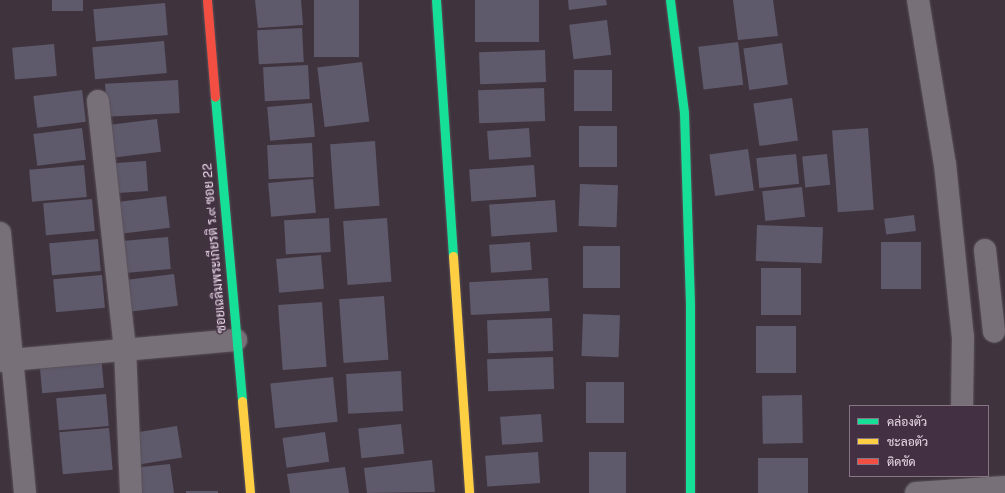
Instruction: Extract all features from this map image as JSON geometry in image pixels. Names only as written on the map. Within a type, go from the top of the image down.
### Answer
[{"type":"street","name":"ซอยเฉลิมพระเกียรติ ร.๙ ซอย 22","points":[[207,0],[250,493]]},
{"type":"street","points":[[436,0],[469,493]]},
{"type":"street","points":[[670,0],[684,113],[690,306],[690,493]]},
{"type":"street","points":[[918,0],[945,164],[962,337],[962,405]]},
{"type":"street","points":[[98,101],[125,349],[131,493]]},
{"type":"street","points":[[0,233],[6,360],[25,493]]},
{"type":"street","points":[[962,337],[1000,331],[985,250]]},
{"type":"street","points":[[6,360],[236,340]]},
{"type":"street","points":[[916,493],[962,482],[1005,487]]},
{"type":"building","points":[[52,0],[83,0],[83,11],[52,11]]},
{"type":"building","points":[[255,0],[301,0],[303,25],[258,28]]},
{"type":"building","points":[[314,0],[359,0],[359,57],[314,57]]},
{"type":"building","points":[[475,0],[539,0],[539,42],[475,42]]},
{"type":"building","points":[[568,0],[606,0],[607,5],[569,10]]},
{"type":"building","points":[[733,0],[773,0],[778,36],[738,40]]},
{"type":"building","points":[[165,3],[168,35],[96,41],[93,9]]},
{"type":"building","points":[[607,20],[611,55],[574,59],[569,25]]},
{"type":"building","points":[[302,28],[304,62],[259,64],[257,30]]},
{"type":"building","points":[[164,41],[167,73],[95,79],[92,47]]},
{"type":"building","points":[[738,42],[743,85],[704,90],[698,47]]},
{"type":"building","points":[[782,43],[788,85],[749,90],[743,48]]},
{"type":"building","points":[[54,44],[57,76],[15,80],[12,48]]},
{"type":"building","points":[[545,50],[546,82],[480,84],[479,52]]},
{"type":"building","points":[[362,62],[369,122],[325,127],[317,67]]},
{"type":"building","points":[[308,65],[310,99],[265,101],[263,67]]},
{"type":"building","points":[[574,70],[612,70],[612,111],[574,111]]},
{"type":"building","points":[[178,80],[180,113],[107,117],[105,84]]},
{"type":"building","points":[[544,88],[545,121],[479,123],[478,90]]},
{"type":"building","points":[[82,90],[86,122],[37,128],[33,96]]},
{"type":"building","points":[[792,98],[798,141],[759,146],[753,103]]},
{"type":"building","points":[[312,103],[315,137],[270,141],[267,107]]},
{"type":"building","points":[[157,119],[161,152],[112,158],[108,125]]},
{"type":"building","points":[[579,126],[617,126],[617,167],[579,167]]},
{"type":"building","points":[[82,128],[86,160],[37,166],[33,134]]},
{"type":"building","points":[[529,128],[531,157],[489,160],[487,131]]},
{"type":"building","points":[[868,128],[874,210],[838,212],[832,131]]},
{"type":"building","points":[[375,141],[380,206],[335,209],[330,144]]},
{"type":"building","points":[[312,143],[314,177],[269,179],[267,145]]},
{"type":"building","points":[[748,149],[754,191],[715,196],[709,154]]},
{"type":"building","points":[[796,154],[799,184],[759,188],[756,158]]},
{"type":"building","points":[[827,154],[830,185],[805,187],[802,157]]},
{"type":"building","points":[[146,161],[148,191],[114,193],[112,163]]},
{"type":"building","points":[[84,165],[87,197],[32,202],[29,170]]},
{"type":"building","points":[[534,165],[536,197],[471,201],[469,170]]},
{"type":"building","points":[[313,179],[316,213],[271,217],[268,183]]},
{"type":"building","points":[[580,184],[618,185],[617,227],[579,226]]},
{"type":"building","points":[[802,187],[805,217],[765,221],[762,191]]},
{"type":"building","points":[[166,196],[170,228],[121,234],[117,202]]},
{"type":"building","points":[[92,199],[95,231],[46,235],[43,203]]},
{"type":"building","points":[[555,200],[557,232],[491,237],[489,205]]},
{"type":"building","points":[[914,215],[916,231],[886,235],[884,219]]},
{"type":"building","points":[[329,218],[331,252],[286,254],[284,220]]},
{"type":"building","points":[[387,218],[391,282],[348,285],[343,221]]},
{"type":"building","points":[[757,225],[823,227],[822,263],[756,261]]},
{"type":"building","points":[[168,237],[171,269],[122,273],[119,241]]},
{"type":"building","points":[[98,239],[101,271],[52,275],[49,243]]},
{"type":"building","points":[[530,242],[532,270],[491,273],[489,245]]},
{"type":"building","points":[[881,242],[921,242],[921,289],[881,289]]},
{"type":"building","points":[[583,246],[620,246],[620,288],[583,288]]},
{"type":"building","points":[[321,255],[324,289],[279,293],[276,259]]},
{"type":"building","points":[[761,268],[801,268],[801,315],[761,315]]},
{"type":"building","points":[[174,274],[178,306],[129,312],[125,280]]},
{"type":"building","points":[[102,275],[105,308],[56,312],[53,279]]},
{"type":"building","points":[[548,278],[550,311],[471,315],[469,282]]},
{"type":"building","points":[[384,296],[388,360],[344,363],[339,299]]},
{"type":"building","points":[[322,302],[327,367],[283,370],[278,305]]},
{"type":"building","points":[[583,314],[620,315],[619,357],[582,356]]},
{"type":"building","points":[[552,318],[553,351],[488,353],[487,320]]},
{"type":"building","points":[[756,326],[796,326],[796,373],[756,373]]},
{"type":"building","points":[[101,354],[104,388],[42,393],[39,359]]},
{"type":"building","points":[[553,357],[554,389],[488,391],[487,359]]},
{"type":"building","points":[[401,371],[403,411],[348,414],[346,374]]},
{"type":"building","points":[[333,377],[338,422],[275,428],[270,384]]},
{"type":"building","points":[[586,382],[624,382],[624,423],[586,423]]},
{"type":"building","points":[[106,394],[109,426],[59,430],[56,398]]},
{"type":"building","points":[[802,395],[803,443],[763,444],[762,396]]},
{"type":"building","points":[[541,414],[543,442],[502,445],[500,417]]},
{"type":"building","points":[[401,424],[404,454],[361,458],[358,428]]},
{"type":"building","points":[[177,426],[182,458],[141,464],[136,433]]},
{"type":"building","points":[[109,428],[113,470],[63,474],[59,432]]},
{"type":"building","points":[[325,432],[329,462],[287,468],[282,438]]},
{"type":"building","points":[[538,452],[540,483],[487,487],[485,456]]},
{"type":"building","points":[[589,452],[626,452],[626,493],[589,493]]},
{"type":"building","points":[[758,458],[808,458],[808,493],[758,493]]},
{"type":"building","points":[[432,460],[435,492],[367,493],[364,468]]},
{"type":"building","points":[[170,464],[174,493],[124,493],[122,469]]},
{"type":"building","points":[[345,467],[349,493],[290,493],[287,474]]},
{"type":"building","points":[[186,491],[218,491],[218,493],[186,493]]},
{"type":"traffic: fast","points":[[436,0],[453,256]]},
{"type":"traffic: fast","points":[[670,0],[684,113],[690,306],[690,493]]},
{"type":"traffic: fast","points":[[215,97],[242,401]]},
{"type":"traffic: slow","points":[[453,256],[469,493]]},
{"type":"traffic: slow","points":[[242,401],[250,493]]},
{"type":"traffic: jam","points":[[207,0],[215,97]]}]
